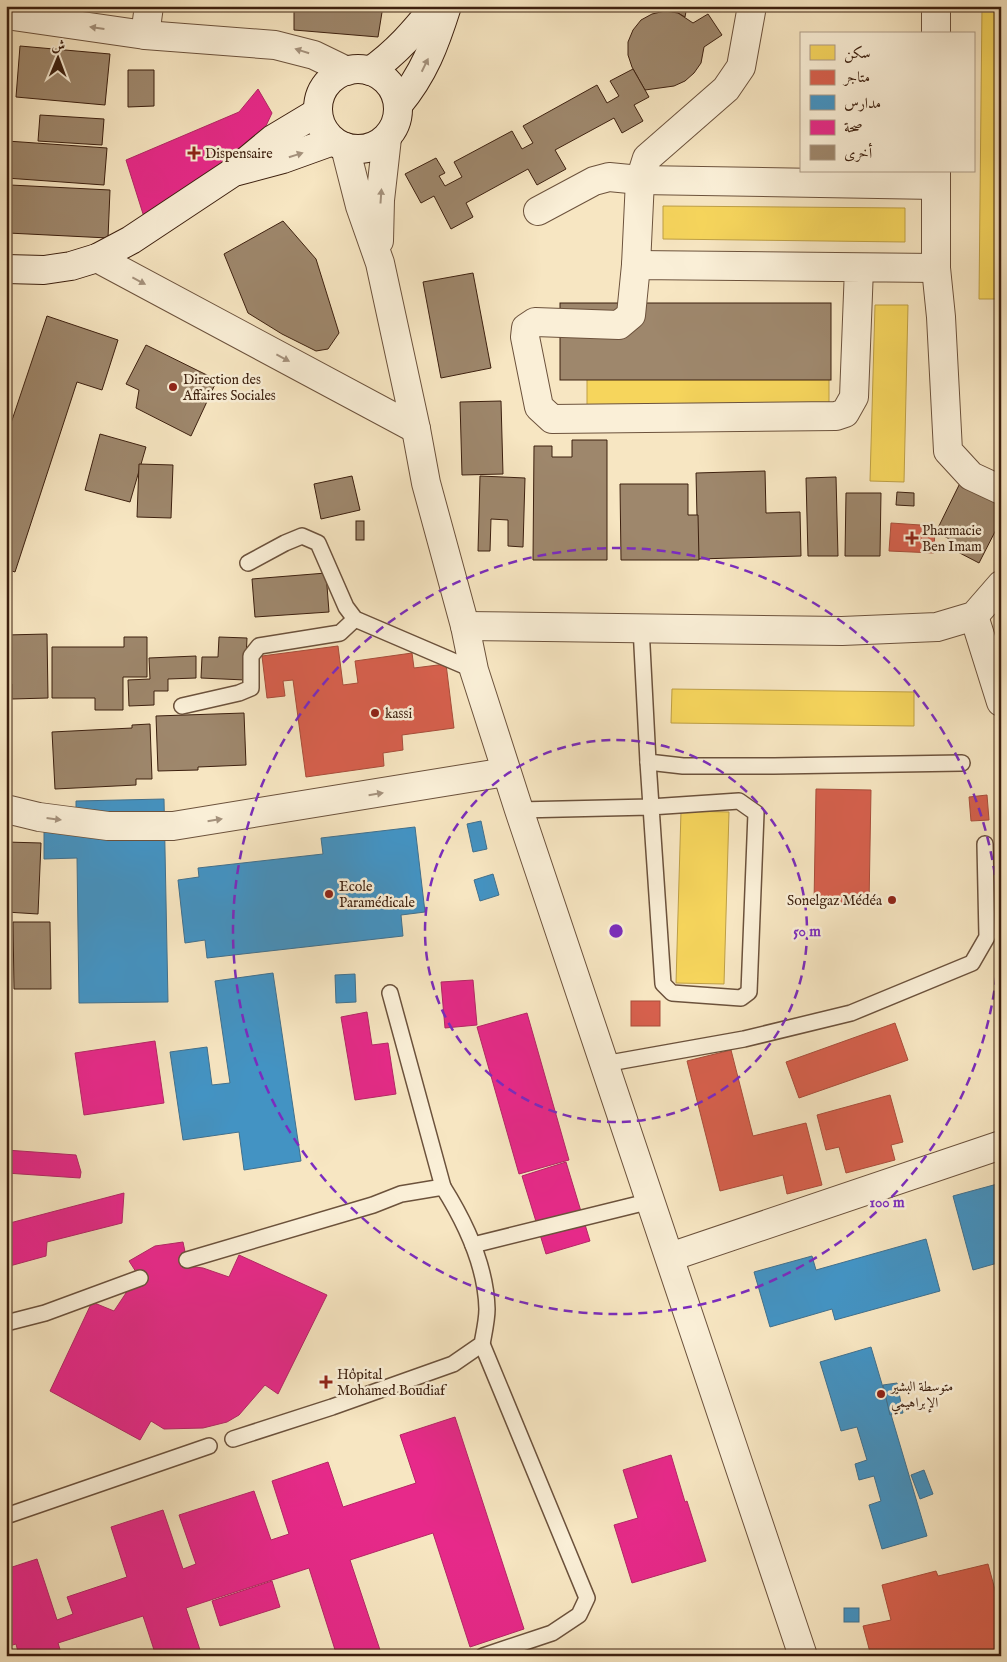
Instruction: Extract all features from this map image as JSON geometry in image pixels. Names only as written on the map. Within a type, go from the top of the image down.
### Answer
[{"type":"street","points":[[145,35],[149,6]]},
{"type":"street","points":[[6,15],[42,13],[145,35],[275,45],[314,55],[358,71],[381,76],[390,84],[396,94],[398,117],[394,129],[377,145],[356,150],[339,144],[323,128],[318,112],[318,102],[325,87],[337,75],[358,71],[387,59],[402,46],[434,6]]},
{"type":"street","points":[[398,105],[419,77],[427,62],[447,6]]},
{"type":"street","points":[[752,6],[741,67],[726,89],[647,158],[640,180],[636,265],[631,315],[619,325],[535,322],[526,328],[525,337],[539,407],[552,419],[836,416],[845,413],[854,398],[859,268]]},
{"type":"street","points":[[936,6],[936,32]]},
{"type":"street","points":[[6,269],[44,270],[71,266],[96,258],[131,240],[232,172],[273,139],[318,112]]},
{"type":"street","points":[[380,263],[380,200],[386,138]]},
{"type":"street","points":[[232,172],[339,144]]},
{"type":"street","points":[[339,144],[380,263],[426,483],[465,626],[474,670],[518,810],[803,1656]]},
{"type":"street","points":[[538,211],[594,180],[609,177],[640,180],[936,178],[936,268],[941,317],[948,451],[971,476],[1001,490]]},
{"type":"street","points":[[96,258],[416,429]]},
{"type":"street","points":[[636,265],[936,268]]},
{"type":"street","points":[[465,626],[842,631],[937,627],[974,616],[1001,585]]},
{"type":"street","points":[[974,616],[1001,702]]},
{"type":"street","points":[[6,809],[39,817],[108,826],[173,826],[506,772]]},
{"type":"street","points":[[670,1257],[1001,1145]]},
{"type":"lane","points":[[248,563],[284,542],[302,536],[318,543],[346,607],[355,619],[474,670]]},
{"type":"lane","points":[[182,706],[239,693],[251,688],[250,656],[259,646],[340,633],[355,619]]},
{"type":"lane","points":[[518,810],[650,807],[739,801],[756,813],[749,992],[741,998],[672,993],[663,984],[650,807],[641,627]]},
{"type":"lane","points":[[648,762],[683,766],[962,763]]},
{"type":"lane","points":[[604,1064],[744,1039],[851,1013],[972,963],[987,937],[985,844]]},
{"type":"lane","points":[[390,993],[443,1187],[456,1207],[474,1244],[484,1286],[487,1310],[482,1344],[587,1598],[580,1615],[552,1633],[483,1656]]},
{"type":"lane","points":[[187,1260],[373,1205],[401,1194],[443,1187]]},
{"type":"lane","points":[[474,1244],[651,1201]]},
{"type":"lane","points":[[6,1323],[45,1313],[140,1278]]},
{"type":"lane","points":[[233,1439],[332,1407],[453,1364],[482,1344]]},
{"type":"lane","points":[[6,1516],[209,1446]]},
{"type":"building: سكن","points":[[982,6],[1001,6],[1001,299],[979,299]]},
{"type":"building: سكن","points":[[663,206],[905,208],[905,242],[663,239]]},
{"type":"building: سكن","points":[[875,305],[908,305],[904,482],[870,481]]},
{"type":"building: سكن","points":[[587,375],[829,378],[829,411],[587,409]]},
{"type":"building: سكن","points":[[672,689],[914,692],[914,726],[671,723]]},
{"type":"building: سكن","points":[[681,811],[729,812],[724,984],[676,983]]},
{"type":"building: متاجر","name":"Pharmacie Ben Imam","points":[[891,523],[935,526],[934,553],[889,551]]},
{"type":"building: متاجر","name":"kassi","points":[[338,646],[343,685],[358,683],[355,661],[412,653],[414,668],[446,664],[454,728],[402,735],[403,750],[383,753],[384,766],[306,777],[293,680],[283,681],[285,696],[267,698],[262,656]]},
{"type":"building: متاجر","points":[[816,789],[871,790],[869,904],[814,903]]},
{"type":"building: متاجر","points":[[987,795],[989,820],[971,821],[969,797]]},
{"type":"building: متاجر","points":[[631,1001],[660,1001],[660,1026],[631,1026]]},
{"type":"building: متاجر","points":[[895,1023],[908,1060],[799,1098],[786,1062]]},
{"type":"building: متاجر","points":[[731,1050],[753,1136],[806,1123],[822,1185],[787,1194],[783,1175],[720,1191],[687,1061]]},
{"type":"building: متاجر","points":[[890,1095],[903,1142],[891,1145],[895,1160],[846,1173],[839,1147],[826,1150],[817,1115]]},
{"type":"building: متاجر","points":[[988,1564],[1001,1612],[1001,1656],[871,1656],[863,1626],[891,1620],[882,1585],[936,1571],[938,1576]]},
{"type":"building: مدارس","points":[[164,799],[168,1002],[79,1003],[77,858],[44,859],[44,809],[76,809],[76,801]]},
{"type":"building: مدارس","points":[[481,821],[487,849],[473,852],[467,824]]},
{"type":"building: مدارس","points":[[415,827],[425,912],[401,915],[403,936],[207,958],[205,940],[185,943],[178,880],[199,877],[198,868],[323,854],[321,838]]},
{"type":"building: مدارس","points":[[493,874],[499,895],[480,901],[474,880]]},
{"type":"building: مدارس","points":[[273,973],[301,1161],[244,1170],[239,1132],[183,1140],[170,1052],[207,1047],[212,1085],[230,1083],[215,981]]},
{"type":"building: مدارس","points":[[355,974],[356,1002],[336,1003],[335,975]]},
{"type":"building: مدارس","points":[[1001,1183],[1001,1262],[973,1270],[953,1196]]},
{"type":"building: مدارس","points":[[926,1239],[940,1291],[835,1320],[832,1309],[770,1327],[754,1272],[812,1256],[816,1270]]},
{"type":"building: مدارس","points":[[871,1347],[927,1536],[882,1549],[869,1505],[881,1501],[874,1476],[859,1480],[855,1464],[867,1460],[857,1427],[841,1431],[820,1362]]},
{"type":"building: مدارس","points":[[897,1383],[903,1413],[890,1415],[883,1385]]},
{"type":"building: مدارس","points":[[924,1470],[933,1494],[920,1499],[911,1475]]},
{"type":"building: مدارس","points":[[844,1608],[859,1608],[859,1622],[844,1622]]},
{"type":"building: صحة","name":"Dispensaire","points":[[258,89],[272,113],[257,145],[144,217],[126,160],[239,112]]},
{"type":"building: صحة","points":[[473,980],[477,1025],[445,1028],[441,982]]},
{"type":"building: صحة","points":[[367,1012],[372,1045],[388,1043],[396,1094],[355,1100],[341,1017]]},
{"type":"building: صحة","points":[[527,1013],[569,1160],[519,1174],[477,1027]]},
{"type":"building: صحة","points":[[155,1041],[164,1103],[84,1115],[75,1053]]},
{"type":"building: صحة","points":[[6,1150],[76,1155],[81,1172],[80,1178],[6,1173]]},
{"type":"building: صحة","points":[[566,1162],[590,1241],[546,1254],[522,1176]]},
{"type":"building: صحة","points":[[124,1193],[122,1223],[47,1242],[46,1256],[6,1267],[6,1224]]},
{"type":"building: صحة","points":[[183,1242],[188,1266],[203,1268],[229,1277],[239,1255],[327,1295],[278,1394],[265,1385],[239,1415],[227,1422],[203,1428],[164,1429],[151,1421],[140,1440],[50,1391],[92,1302],[114,1311],[128,1290],[140,1278],[129,1261],[155,1246]]},
{"type":"building: صحة","points":[[455,1417],[524,1629],[470,1647],[433,1533],[350,1560],[382,1656],[337,1656],[309,1568],[186,1608],[202,1656],[156,1656],[143,1616],[58,1643],[62,1656],[19,1656],[16,1644],[6,1647],[6,1569],[37,1559],[57,1620],[73,1614],[67,1597],[127,1577],[111,1527],[163,1510],[183,1569],[196,1564],[179,1515],[254,1491],[271,1540],[289,1534],[272,1481],[328,1462],[343,1507],[416,1483],[400,1435]]},
{"type":"building: صحة","points":[[671,1455],[706,1561],[632,1583],[614,1525],[638,1518],[623,1470]]},
{"type":"building: صحة","points":[[272,1581],[280,1607],[220,1626],[212,1601]]},
{"type":"building: أخرى","points":[[294,6],[383,6],[378,37],[294,30]]},
{"type":"building: أخرى","points":[[665,6],[687,6],[685,17],[678,13],[665,11]]},
{"type":"building: أخرى","points":[[665,11],[678,13],[693,23],[708,14],[722,35],[704,47],[701,63],[685,81],[674,86],[645,90],[632,67],[628,55],[628,42],[633,30],[641,20],[652,14]]},
{"type":"building: أخرى","points":[[20,46],[110,54],[105,105],[16,97]]},
{"type":"building: أخرى","points":[[633,69],[649,97],[634,105],[643,121],[622,133],[614,118],[555,150],[566,169],[537,185],[528,169],[466,203],[473,217],[451,229],[434,196],[421,203],[405,174],[436,158],[445,173],[439,176],[445,186],[462,177],[454,162],[512,131],[522,149],[533,143],[523,126],[597,85],[607,103],[619,96],[610,81]]},
{"type":"building: أخرى","points":[[128,70],[154,70],[154,106],[128,107]]},
{"type":"building: أخرى","points":[[40,115],[104,119],[102,145],[38,141]]},
{"type":"building: أخرى","points":[[7,141],[107,148],[104,185],[6,178]]},
{"type":"building: أخرى","points":[[10,185],[110,190],[108,238],[8,233]]},
{"type":"building: أخرى","points":[[283,221],[316,259],[339,333],[328,349],[316,351],[282,334],[248,313],[224,254]]},
{"type":"building: أخرى","points":[[473,273],[491,368],[441,378],[423,282]]},
{"type":"building: أخرى","points":[[560,303],[831,303],[831,380],[560,380]]},
{"type":"building: أخرى","points":[[47,316],[118,340],[102,390],[77,382],[15,572],[6,569],[6,438]]},
{"type":"building: أخرى","name":"Direction des Affaires Sociales","points":[[146,345],[217,380],[191,436],[136,408],[139,390],[126,384]]},
{"type":"building: أخرى","points":[[501,401],[503,474],[462,475],[460,402]]},
{"type":"building: أخرى","points":[[100,434],[146,447],[130,502],[85,490]]},
{"type":"building: أخرى","points":[[572,440],[607,440],[607,560],[533,560],[534,446],[552,446],[552,457],[572,457]]},
{"type":"building: أخرى","points":[[139,464],[173,465],[171,518],[137,517]]},
{"type":"building: أخرى","points":[[765,471],[766,513],[800,512],[801,556],[698,559],[696,473]]},
{"type":"building: أخرى","points":[[352,476],[360,510],[321,519],[314,484]]},
{"type":"building: أخرى","points":[[480,476],[525,478],[523,547],[508,546],[508,520],[491,519],[490,551],[478,551]]},
{"type":"building: أخرى","points":[[836,477],[838,556],[808,556],[806,478]]},
{"type":"building: أخرى","points":[[963,477],[1001,496],[1001,520],[979,563],[954,550],[957,543],[936,532]]},
{"type":"building: أخرى","points":[[620,484],[688,484],[688,515],[698,515],[699,560],[621,560]]},
{"type":"building: أخرى","points":[[897,492],[914,493],[914,506],[896,505]]},
{"type":"building: أخرى","points":[[846,493],[881,493],[880,556],[845,556]]},
{"type":"building: أخرى","points":[[356,521],[364,521],[364,540],[356,540]]},
{"type":"building: أخرى","points":[[326,573],[329,612],[255,617],[252,579]]},
{"type":"building: أخرى","points":[[47,634],[48,698],[12,699],[12,684],[6,684],[6,635]]},
{"type":"building: أخرى","points":[[124,637],[147,637],[147,677],[123,677],[123,710],[95,710],[95,698],[52,698],[52,647],[124,647]]},
{"type":"building: أخرى","points":[[219,637],[247,638],[245,680],[201,678],[202,657],[218,657]]},
{"type":"building: أخرى","points":[[196,656],[196,678],[168,679],[168,691],[154,691],[154,705],[129,706],[128,680],[150,679],[149,658]]},
{"type":"building: أخرى","points":[[244,713],[246,765],[198,767],[198,770],[158,771],[156,716]]},
{"type":"building: أخرى","points":[[150,724],[152,779],[136,779],[136,785],[55,789],[52,732],[132,728],[132,725]]},
{"type":"building: أخرى","points":[[6,842],[41,843],[38,914],[6,912]]},
{"type":"building: أخرى","points":[[13,922],[50,922],[51,989],[14,989]]},
{"type":"place","name":"Dispensaire","points":[[194,153]]},
{"type":"place","name":"Direction des Affaires Sociales","points":[[173,387]]},
{"type":"place","name":"Pharmacie Ben Imam","points":[[912,538]]},
{"type":"place","name":"kassi","points":[[375,713]]},
{"type":"place","name":"Ecole Paramédicale","points":[[329,894]]},
{"type":"place","name":"Sonelgaz Médéa","points":[[892,900]]},
{"type":"place","name":"Hôpital Mohamed Boudiaf","points":[[326,1382]]},
{"type":"place","name":"متوسطة البشير الإبراهيمي","points":[[881,1394]]}]
